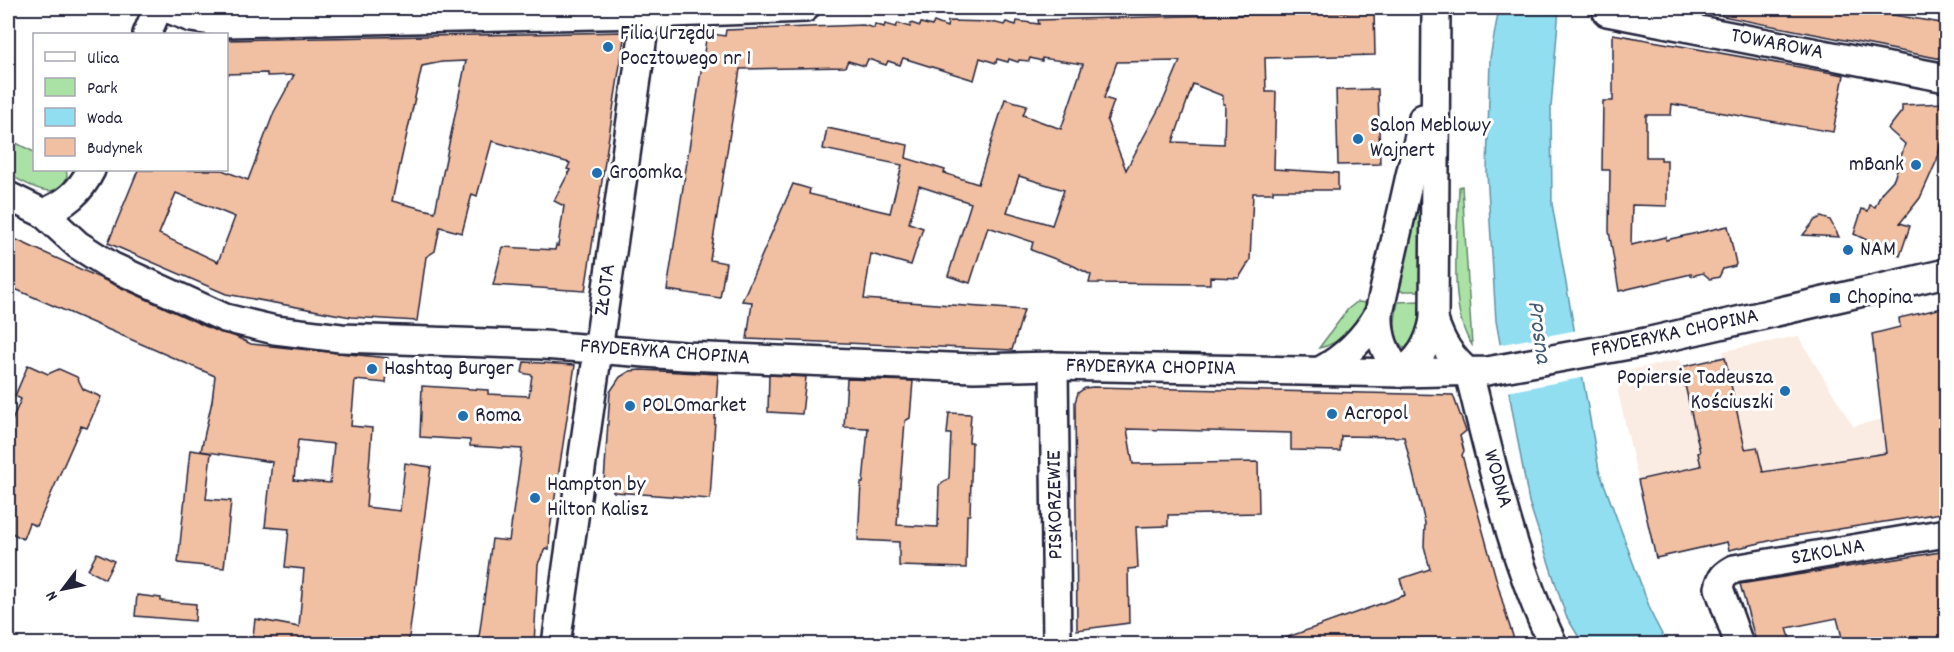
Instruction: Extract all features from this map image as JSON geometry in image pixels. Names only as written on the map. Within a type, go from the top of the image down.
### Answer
[{"type":"street","points":[[147,33],[158,8]]},
{"type":"street","points":[[166,8],[191,18],[224,22],[805,8]]},
{"type":"street","name":"WODNA","points":[[1400,373],[1410,366],[1427,346],[1434,320],[1436,8]]},
{"type":"street","name":"ZŁOTA","points":[[556,645],[646,11]]},
{"type":"street","name":"TOWAROWA","points":[[1607,12],[1947,78]]},
{"type":"street","name":"WODNA","points":[[1379,313],[1435,67]]},
{"type":"street","points":[[43,213],[68,200],[78,191],[90,171]]},
{"type":"street","name":"FRYDERYKA CHOPINA","points":[[8,196],[43,213],[78,245],[111,266],[225,318],[275,330],[341,338],[598,348],[684,356],[951,367],[1054,366],[1400,373],[1478,372],[1646,342],[1947,273]]},
{"type":"street","points":[[1320,371],[1348,353],[1370,328],[1379,313]]},
{"type":"street","points":[[1379,313],[1378,326],[1384,351],[1400,373]]},
{"type":"street","name":"WODNA","points":[[1434,320],[1439,336],[1457,363],[1478,372],[1521,564],[1553,645]]},
{"type":"street","name":"PISKORZEWIE","points":[[1054,366],[1058,645]]},
{"type":"street","name":"SZKOLNA","points":[[1739,645],[1719,588],[1726,573],[1734,569],[1947,533]]},
{"type":"shaded area","points":[[1798,336],[1853,426],[1910,413],[1923,516],[1778,539],[1729,550],[1727,542],[1656,558],[1618,392],[1623,371],[1679,360],[1681,367],[1724,357],[1723,351]]},
{"type":"green space","points":[[8,139],[33,152],[33,171],[66,171],[67,176],[64,183],[53,191],[29,185],[8,174]]},
{"type":"green space","points":[[1424,148],[1428,150],[1421,291],[1399,291]]},
{"type":"green space","points":[[1462,186],[1472,345],[1464,330],[1459,312],[1457,291],[1456,247],[1459,187]]},
{"type":"green space","points":[[1420,301],[1415,334],[1404,348],[1397,339],[1396,333],[1398,302]]},
{"type":"green space","points":[[1357,302],[1368,303],[1355,325],[1342,337],[1319,348],[1348,309]]},
{"type":"water","name":"Prosna","points":[[1499,8],[1559,8],[1551,108],[1552,204],[1599,470],[1653,617],[1667,644],[1583,644],[1566,616],[1529,502],[1496,321],[1487,172],[1490,58]]},
{"type":"pier","points":[[1578,330],[1586,377],[1506,392],[1497,345]]},
{"type":"building","points":[[1723,8],[1852,8],[1947,24],[1947,60],[1722,16]]},
{"type":"building","points":[[1374,11],[1375,55],[1265,58],[1266,92],[1276,92],[1274,169],[1338,173],[1338,190],[1273,190],[1273,193],[1253,193],[1250,260],[1239,278],[1210,277],[1210,284],[1089,283],[1091,275],[1031,250],[1033,242],[988,227],[970,283],[948,276],[971,203],[919,186],[909,223],[923,228],[911,265],[871,254],[864,299],[1024,310],[1012,350],[747,339],[752,302],[742,301],[793,184],[810,189],[809,194],[890,213],[902,165],[823,149],[827,128],[908,145],[906,158],[945,170],[944,173],[978,184],[1005,99],[1027,105],[1023,115],[1061,129],[1083,64],[1042,58],[1042,61],[1030,58],[1029,61],[1019,60],[1018,62],[997,59],[996,63],[980,58],[974,80],[903,58],[900,65],[888,61],[886,65],[868,59],[865,66],[848,61],[845,67],[740,69],[710,260],[726,263],[720,298],[667,290],[707,33],[725,36],[726,30],[863,25],[874,28],[875,24],[896,27],[898,23],[910,27],[911,23],[932,26],[934,22],[947,27],[948,21],[992,22],[1004,25],[1006,22],[1016,25],[1017,21],[1039,24],[1038,20]],"holes":[[[1180,61],[1164,99],[1126,170],[1107,121],[1114,101],[1104,98],[1117,62]],[[1193,84],[1223,96],[1223,104],[1225,104],[1224,144],[1173,142]],[[1019,176],[1064,190],[1052,225],[1007,212]]]},
{"type":"building","points":[[625,32],[585,291],[493,285],[503,247],[555,250],[556,245],[558,246],[564,206],[554,201],[570,170],[567,169],[570,163],[492,141],[477,196],[472,194],[462,233],[440,227],[435,251],[426,257],[417,321],[351,317],[226,294],[108,243],[138,171],[225,171],[248,180],[274,112],[294,75],[267,76],[267,73],[228,74],[228,40]],"holes":[[[466,61],[435,212],[392,201],[422,66]],[[176,193],[235,217],[218,262],[159,234]]]},
{"type":"building","points":[[1613,34],[1844,75],[1833,132],[1672,104],[1671,115],[1646,115],[1646,157],[1661,157],[1661,160],[1667,160],[1667,206],[1632,205],[1631,245],[1666,237],[1666,240],[1728,226],[1736,264],[1723,269],[1719,277],[1710,279],[1703,273],[1691,276],[1691,274],[1619,291],[1609,231],[1610,170],[1602,170],[1603,101],[1613,101]]},
{"type":"building","name":"Salon Meblowy Wajnert","points":[[1378,89],[1380,164],[1338,165],[1336,90]]},
{"type":"building","points":[[1945,103],[1945,127],[1937,160],[1920,198],[1900,223],[1910,226],[1900,256],[1854,234],[1862,209],[1868,211],[1870,205],[1875,207],[1882,192],[1894,179],[1905,144],[1888,129],[1902,111],[1902,105]]},
{"type":"building","points":[[1821,217],[1830,220],[1839,237],[1803,235],[1815,220]]},
{"type":"building","points":[[8,236],[218,332],[251,344],[388,358],[386,383],[355,380],[351,426],[372,428],[366,507],[400,511],[405,463],[431,467],[408,645],[252,645],[255,619],[299,627],[304,569],[285,567],[289,529],[265,527],[272,462],[201,451],[215,376],[8,286]],"holes":[[[298,440],[334,444],[330,483],[294,480]]]},
{"type":"building","points":[[1947,307],[1947,512],[1782,538],[1729,550],[1727,542],[1656,558],[1638,480],[1701,466],[1681,367],[1725,357],[1745,449],[1757,447],[1763,472],[1886,453],[1872,334],[1900,327],[1899,318]]},
{"type":"building","name":"Hampton by Hilton Kalisz","points":[[524,362],[575,365],[549,550],[545,549],[538,564],[534,645],[478,645],[492,539],[509,541],[522,449],[470,446],[470,440],[420,437],[422,386],[488,390],[488,394],[529,396],[532,375],[522,373]]},
{"type":"building","points":[[28,365],[48,374],[59,369],[77,377],[83,389],[101,397],[87,428],[81,426],[37,526],[29,523],[23,539],[8,531],[8,430],[21,399],[15,396]]},
{"type":"building","points":[[630,371],[718,374],[710,499],[614,492],[604,482],[610,392],[620,377]]},
{"type":"building","points":[[769,375],[806,377],[802,414],[768,412]]},
{"type":"building","points":[[847,379],[913,381],[910,418],[905,421],[897,525],[938,527],[939,486],[949,478],[951,434],[947,434],[949,413],[971,414],[970,515],[967,515],[966,568],[899,566],[899,542],[858,540],[861,483],[863,483],[868,428],[844,427]]},
{"type":"building","points":[[1085,388],[1453,395],[1466,431],[1460,436],[1464,451],[1462,455],[1516,645],[1274,645],[1274,642],[1405,595],[1400,579],[1430,569],[1424,546],[1425,523],[1404,437],[1341,436],[1340,451],[1291,450],[1291,433],[1127,429],[1133,464],[1258,462],[1259,513],[1168,515],[1168,526],[1136,527],[1138,568],[1128,569],[1129,623],[1077,630],[1075,402],[1078,393]]},
{"type":"building","points":[[190,450],[211,453],[206,499],[231,501],[224,568],[178,563]]},
{"type":"building","points":[[1947,551],[1947,645],[1844,645],[1837,618],[1787,628],[1792,645],[1757,645],[1740,584]]},
{"type":"building","points":[[97,553],[114,561],[105,579],[88,570]]},
{"type":"building","points":[[137,595],[161,598],[161,601],[196,604],[195,621],[135,616]]},
{"type":"place","name":"Filia Urzędu Pocztowego nr 1","points":[[608,47]]},
{"type":"place","name":"Salon Meblowy Wajnert","points":[[1358,139]]},
{"type":"place","name":"mBank","points":[[1916,165]]},
{"type":"place","name":"Groomka","points":[[597,173]]},
{"type":"place","name":"NAM","points":[[1848,250]]},
{"type":"place","name":"Chopina","points":[[1835,298]]},
{"type":"place","name":"Hashtag Burger","points":[[372,369]]},
{"type":"place","name":"Popiersie Tadeusza Kościuszki","points":[[1785,391]]},
{"type":"place","name":"POLOmarket","points":[[630,406]]},
{"type":"place","name":"Acropol","points":[[1332,414]]},
{"type":"place","name":"Roma","points":[[463,416]]},
{"type":"place","name":"Hampton by Hilton Kalisz","points":[[535,498]]}]
